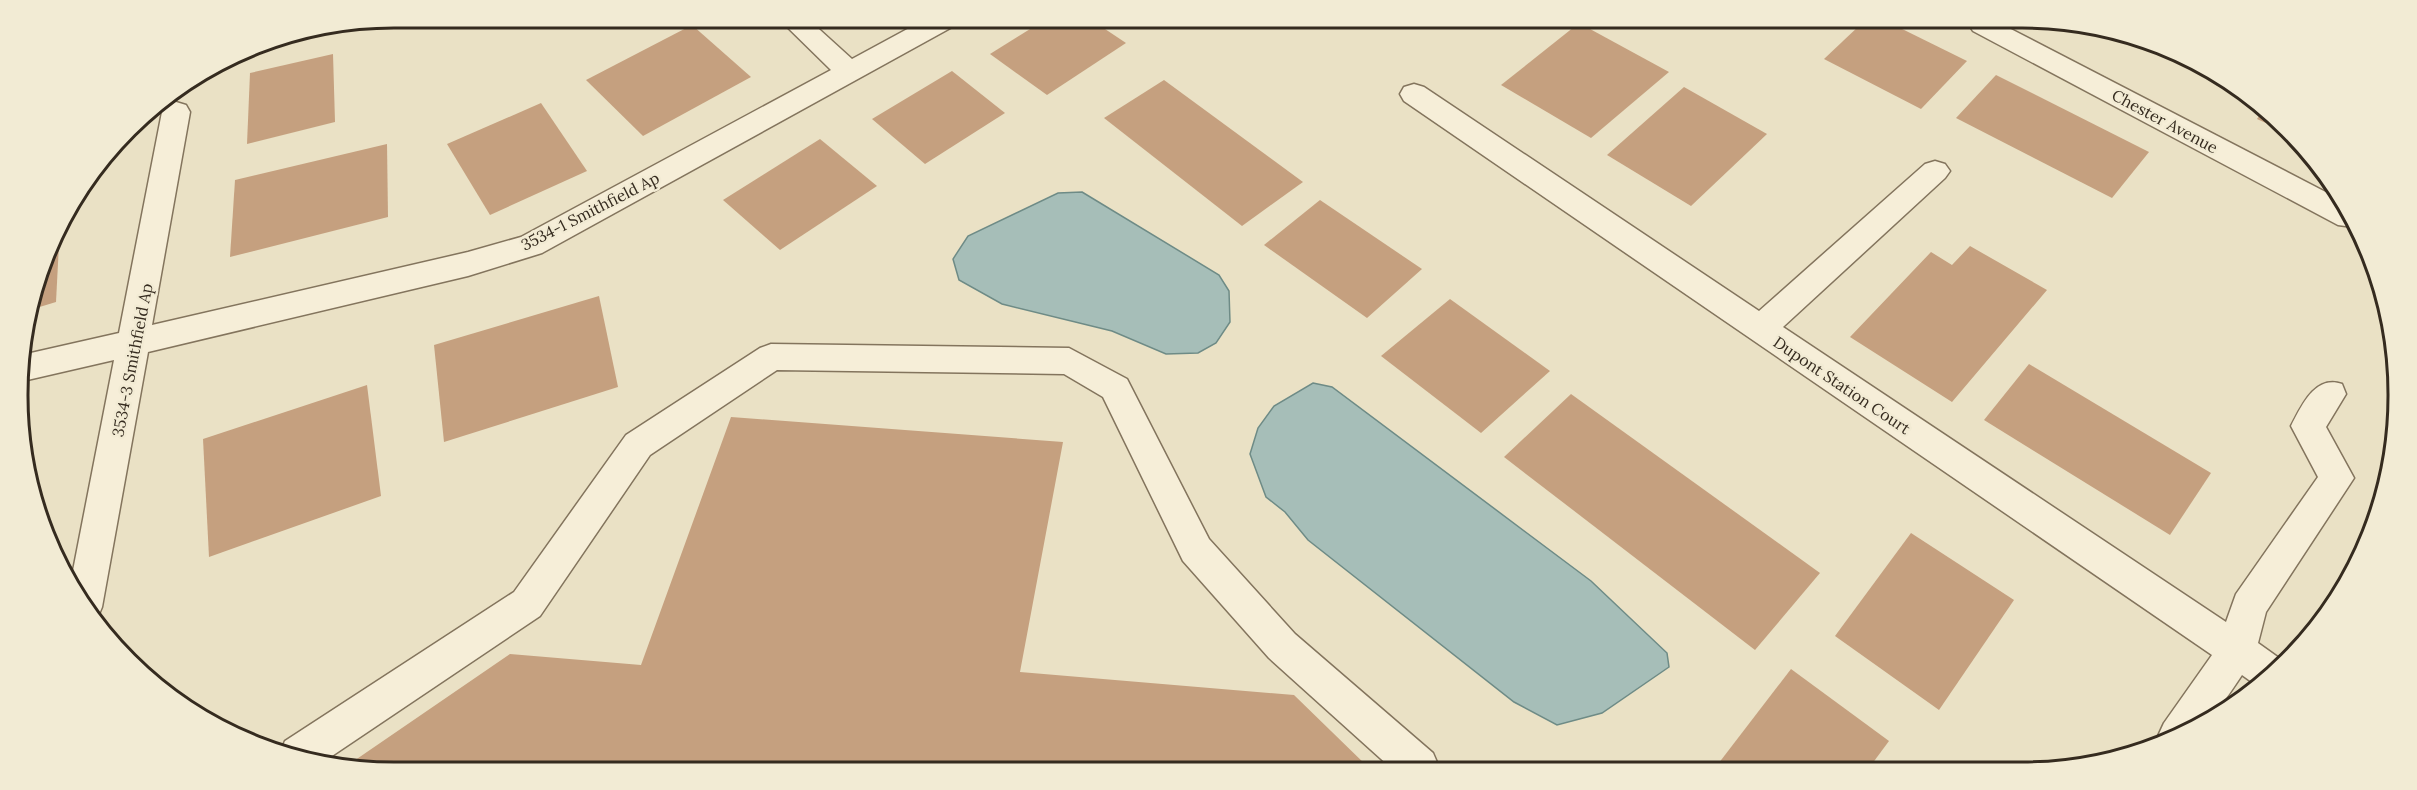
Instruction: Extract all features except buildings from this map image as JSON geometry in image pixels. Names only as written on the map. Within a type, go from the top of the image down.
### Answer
[{"type":"street","points":[[802,28],[849,72]]},
{"type":"street","name":"3534-1 Smithfield Ap","points":[[30,366],[468,264],[531,245],[930,28]]},
{"type":"street","name":"Chester Avenue","points":[[1988,28],[2339,212]]},
{"type":"street","name":"Dupont Station Court","points":[[1414,94],[2265,670]]},
{"type":"street","name":"3534-3 Smithfield Ap","points":[[87,593],[136,342],[176,112]]},
{"type":"street","points":[[1760,329],[1935,171]]},
{"type":"street","points":[[307,751],[527,604],[638,445],[771,357],[1069,361],[1115,388],[1196,550],[1282,646],[1413,762]]},
{"type":"street","points":[[2188,722],[2237,650],[2249,606],[2337,478],[2308,426],[2330,394]]},
{"type":"water","points":[[1082,192],[1219,275],[1229,291],[1230,322],[1216,343],[1198,353],[1166,354],[1112,331],[1002,304],[959,280],[953,259],[968,236],[1058,193]]},
{"type":"water","points":[[1313,383],[1332,387],[1591,581],[1667,653],[1669,667],[1602,713],[1557,725],[1514,702],[1308,540],[1285,512],[1266,497],[1250,454],[1258,428],[1274,406]]}]
